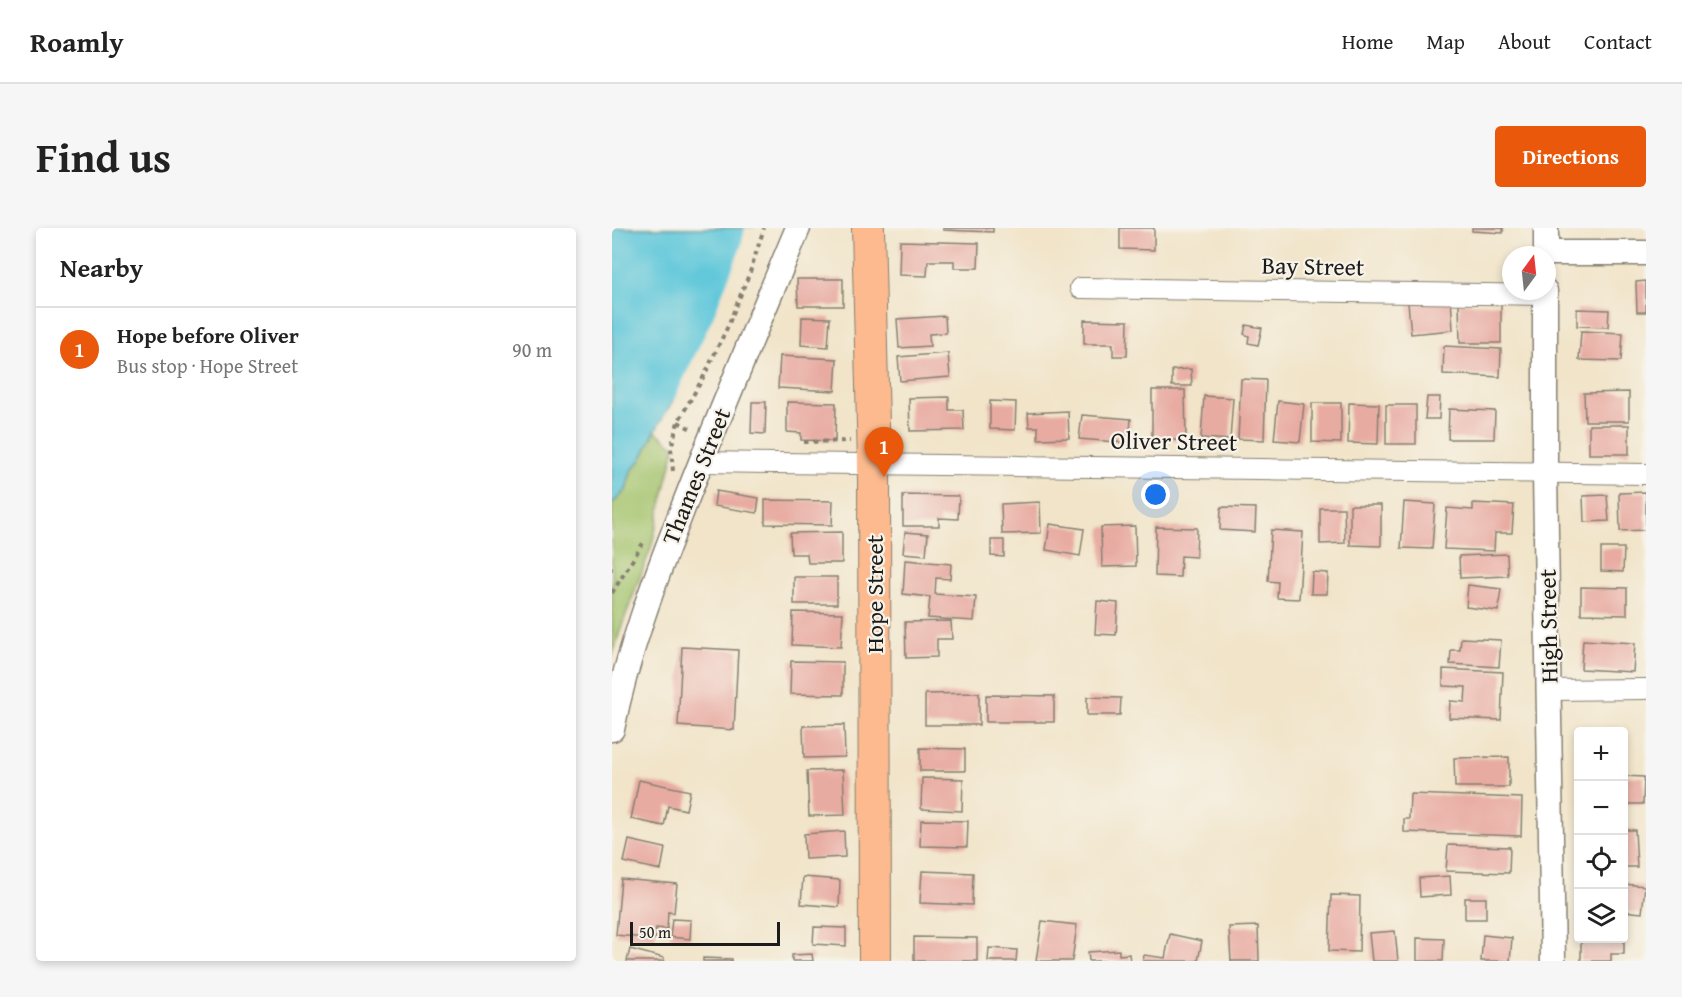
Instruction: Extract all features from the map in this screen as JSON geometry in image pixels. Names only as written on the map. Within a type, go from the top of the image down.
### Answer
[{"type":"main road","name":"Hope Street","points":[[868,228],[873,464],[875,961]]},
{"type":"street","name":"Thames Street","points":[[612,729],[620,690],[643,612],[701,462],[798,228]]},
{"type":"street","points":[[1546,228],[1546,246]]},
{"type":"street","points":[[1556,254],[1646,253]]},
{"type":"street","name":"Bay Street","points":[[1080,288],[1502,293]]},
{"type":"street","name":"High Street","points":[[1545,300],[1545,473],[1553,961]]},
{"type":"street","name":"Oliver Street","points":[[701,462],[1646,474]]},
{"type":"street","points":[[1549,690],[1646,689]]},
{"type":"path","points":[[674,481],[671,448],[678,422],[705,376],[727,328],[750,272],[764,228]]},
{"type":"path","points":[[678,422],[698,432]]},
{"type":"path","points":[[612,593],[647,537],[653,540]]},
{"type":"green space","points":[[655,431],[675,447],[651,548],[612,657],[612,504],[626,490],[631,471],[641,460]]},
{"type":"water","points":[[612,228],[754,228],[699,360],[655,431],[641,460],[631,471],[626,490],[612,504]]},
{"type":"pier","points":[[745,228],[757,228],[727,312],[701,362],[664,423],[658,427],[672,404],[713,317],[741,247]]},
{"type":"building","points":[[943,228],[993,228],[993,232],[943,230]]},
{"type":"building","points":[[1120,228],[1154,228],[1154,250],[1120,249]]},
{"type":"building","points":[[1472,228],[1503,228],[1503,233],[1472,231]]},
{"type":"building","points":[[900,241],[979,243],[978,268],[954,268],[954,261],[928,261],[927,276],[899,275]]},
{"type":"building","points":[[797,279],[843,279],[843,306],[798,306]]},
{"type":"building","points":[[1646,281],[1646,312],[1637,312],[1636,282]]},
{"type":"building","points":[[1451,299],[1453,330],[1411,334],[1408,303]]},
{"type":"building","points":[[1459,303],[1501,304],[1501,343],[1460,343]]},
{"type":"building","points":[[1577,309],[1609,310],[1608,327],[1577,326]]},
{"type":"building","points":[[945,316],[946,333],[929,334],[930,346],[899,348],[897,319]]},
{"type":"building","points":[[802,317],[830,318],[828,347],[801,345]]},
{"type":"building","points":[[1084,320],[1128,321],[1127,356],[1113,356],[1113,344],[1084,344]]},
{"type":"building","points":[[1246,325],[1262,328],[1258,345],[1248,343],[1249,336],[1244,334]]},
{"type":"building","points":[[1581,331],[1623,333],[1621,361],[1579,360]]},
{"type":"building","points":[[1444,346],[1501,349],[1500,377],[1443,374]]},
{"type":"building","points":[[948,353],[950,377],[900,381],[898,357]]},
{"type":"building","points":[[780,356],[837,359],[835,391],[778,388]]},
{"type":"building","points":[[1191,369],[1192,386],[1172,386],[1172,370]]},
{"type":"building","points":[[1241,379],[1266,380],[1264,440],[1238,439]]},
{"type":"building","points":[[1152,390],[1185,390],[1186,440],[1152,440]]},
{"type":"building","points":[[1629,392],[1629,421],[1585,421],[1584,393]]},
{"type":"building","points":[[1204,396],[1233,398],[1230,440],[1201,438]]},
{"type":"building","points":[[949,397],[949,410],[963,410],[964,430],[910,431],[909,398]]},
{"type":"building","points":[[1427,397],[1440,397],[1439,419],[1425,419]]},
{"type":"building","points":[[990,401],[1016,402],[1015,430],[990,429]]},
{"type":"building","points":[[1278,401],[1304,404],[1300,442],[1274,440]]},
{"type":"building","points":[[752,402],[766,402],[765,434],[751,433]]},
{"type":"building","points":[[787,402],[836,403],[835,441],[801,440],[801,433],[787,432]]},
{"type":"building","points":[[1312,403],[1341,403],[1341,443],[1312,442]]},
{"type":"building","points":[[1349,403],[1379,404],[1378,444],[1348,443]]},
{"type":"building","points":[[1386,405],[1416,405],[1416,444],[1386,444]]},
{"type":"building","points":[[1449,409],[1495,411],[1494,439],[1448,439]]},
{"type":"building","points":[[1068,411],[1069,438],[1038,439],[1038,427],[1029,427],[1028,413]]},
{"type":"building","points":[[1082,415],[1131,419],[1129,443],[1079,439]]},
{"type":"building","points":[[1589,425],[1629,425],[1629,454],[1589,454]]},
{"type":"building","points":[[716,491],[759,498],[757,513],[714,506]]},
{"type":"building","points":[[1646,492],[1646,530],[1620,531],[1619,493]]},
{"type":"building","points":[[903,495],[959,496],[958,519],[939,518],[939,526],[903,526]]},
{"type":"building","points":[[1607,495],[1609,521],[1584,522],[1583,496]]},
{"type":"building","points":[[765,500],[833,501],[832,525],[765,524]]},
{"type":"building","points":[[1040,502],[1041,533],[1002,534],[1001,504]]},
{"type":"building","points":[[1404,502],[1435,504],[1432,549],[1401,548]]},
{"type":"building","points":[[1473,503],[1514,505],[1512,533],[1495,533],[1494,551],[1444,549],[1447,508],[1473,510]]},
{"type":"building","points":[[1350,505],[1381,505],[1381,546],[1350,545]]},
{"type":"building","points":[[1221,507],[1256,508],[1255,532],[1220,530]]},
{"type":"building","points":[[1320,508],[1344,508],[1345,543],[1320,544]]},
{"type":"building","points":[[1050,524],[1084,529],[1080,556],[1046,550]]},
{"type":"building","points":[[1135,526],[1136,566],[1102,567],[1101,527]]},
{"type":"building","points":[[1156,527],[1197,528],[1196,557],[1181,556],[1180,577],[1155,576]]},
{"type":"building","points":[[1271,530],[1303,532],[1299,599],[1277,598],[1278,582],[1268,581]]},
{"type":"building","points":[[842,532],[842,563],[808,563],[807,554],[791,554],[790,533]]},
{"type":"building","points":[[905,532],[928,534],[926,555],[903,553]]},
{"type":"building","points":[[991,540],[1004,540],[1004,557],[991,556]]},
{"type":"building","points":[[1601,548],[1624,548],[1623,572],[1601,571]]},
{"type":"building","points":[[1507,554],[1508,576],[1460,578],[1459,556]]},
{"type":"building","points":[[905,560],[951,564],[950,579],[936,578],[935,594],[976,597],[974,621],[928,618],[930,597],[903,594]]},
{"type":"building","points":[[1312,572],[1328,573],[1327,594],[1311,594]]},
{"type":"building","points":[[794,577],[837,577],[837,604],[794,604]]},
{"type":"building","points":[[1468,585],[1501,589],[1498,611],[1466,607]]},
{"type":"building","points":[[1581,587],[1627,588],[1627,615],[1581,614]]},
{"type":"building","points":[[1097,601],[1118,603],[1116,635],[1095,634]]},
{"type":"building","points":[[793,612],[843,613],[841,647],[792,645]]},
{"type":"building","points":[[951,621],[952,639],[937,639],[937,657],[906,658],[905,622]]},
{"type":"building","points":[[1461,638],[1501,640],[1499,667],[1450,664],[1451,650],[1460,650]]},
{"type":"building","points":[[1583,640],[1635,643],[1633,672],[1581,669]]},
{"type":"building","points":[[682,647],[738,650],[734,730],[678,726]]},
{"type":"building","points":[[791,661],[843,662],[843,695],[790,694]]},
{"type":"building","points":[[1443,669],[1503,672],[1501,720],[1449,718],[1450,701],[1465,702],[1466,687],[1443,686]]},
{"type":"building","points":[[979,693],[979,725],[925,725],[925,694]]},
{"type":"building","points":[[986,695],[1054,696],[1054,722],[986,722]]},
{"type":"building","points":[[1087,697],[1121,698],[1120,715],[1087,715]]},
{"type":"building","points":[[844,725],[845,757],[804,758],[803,726]]},
{"type":"building","points":[[920,748],[965,749],[965,771],[920,771]]},
{"type":"building","points":[[1509,757],[1509,787],[1455,787],[1454,758]]},
{"type":"building","points":[[843,770],[845,815],[809,816],[807,771]]},
{"type":"building","points":[[1628,776],[1644,777],[1643,804],[1628,804]]},
{"type":"building","points":[[922,778],[963,779],[962,811],[921,809]]},
{"type":"building","points":[[639,780],[690,791],[686,810],[668,806],[664,826],[631,819]]},
{"type":"building","points":[[1410,794],[1522,798],[1521,836],[1404,832],[1404,819],[1409,819]]},
{"type":"building","points":[[921,820],[968,821],[967,847],[920,846]]},
{"type":"building","points":[[1628,830],[1635,830],[1637,867],[1628,867]]},
{"type":"building","points":[[844,831],[845,857],[805,859],[804,834]]},
{"type":"building","points":[[629,840],[665,848],[661,870],[624,862]]},
{"type":"building","points":[[1448,845],[1510,847],[1509,873],[1446,871]]},
{"type":"building","points":[[922,871],[973,873],[972,905],[920,903]]},
{"type":"building","points":[[1450,876],[1451,895],[1420,897],[1419,878]]},
{"type":"building","points":[[803,877],[840,880],[839,907],[801,904]]},
{"type":"building","points":[[621,879],[677,884],[674,913],[668,912],[667,929],[656,928],[655,939],[616,935]]},
{"type":"building","points":[[1628,884],[1645,886],[1642,913],[1628,912]]},
{"type":"building","points":[[1331,895],[1360,896],[1359,952],[1329,951]]},
{"type":"building","points":[[1465,898],[1486,898],[1486,919],[1465,919]]},
{"type":"building","points":[[672,919],[691,920],[690,939],[670,937]]},
{"type":"building","points":[[1042,921],[1077,925],[1072,961],[1036,961]]},
{"type":"building","points":[[1258,926],[1259,961],[1231,961],[1229,927]]},
{"type":"building","points":[[814,927],[846,928],[846,946],[813,944]]},
{"type":"building","points":[[1395,931],[1398,961],[1372,961],[1369,933]]},
{"type":"building","points":[[1170,934],[1202,941],[1198,961],[1143,961],[1144,955],[1165,958]]},
{"type":"building","points":[[1483,935],[1512,938],[1510,961],[1481,961]]},
{"type":"building","points":[[914,937],[977,938],[977,961],[914,961]]},
{"type":"building","points":[[1417,938],[1444,939],[1443,961],[1417,961]]},
{"type":"building","points":[[1581,943],[1624,943],[1624,954],[1611,954],[1611,961],[1581,961]]},
{"type":"building","points":[[989,948],[1017,950],[1016,961],[988,961]]},
{"type":"building","points":[[630,949],[664,958],[664,961],[627,961]]},
{"type":"building","points":[[1119,950],[1119,955],[1129,954],[1130,961],[1089,961],[1088,952]]},
{"type":"building","points":[[812,954],[813,961],[792,961],[792,955]]},
{"type":"building","points":[[703,958],[732,959],[732,961],[703,961]]},
{"type":"place","name":"Hope before Oliver","points":[[884,477]]}]
